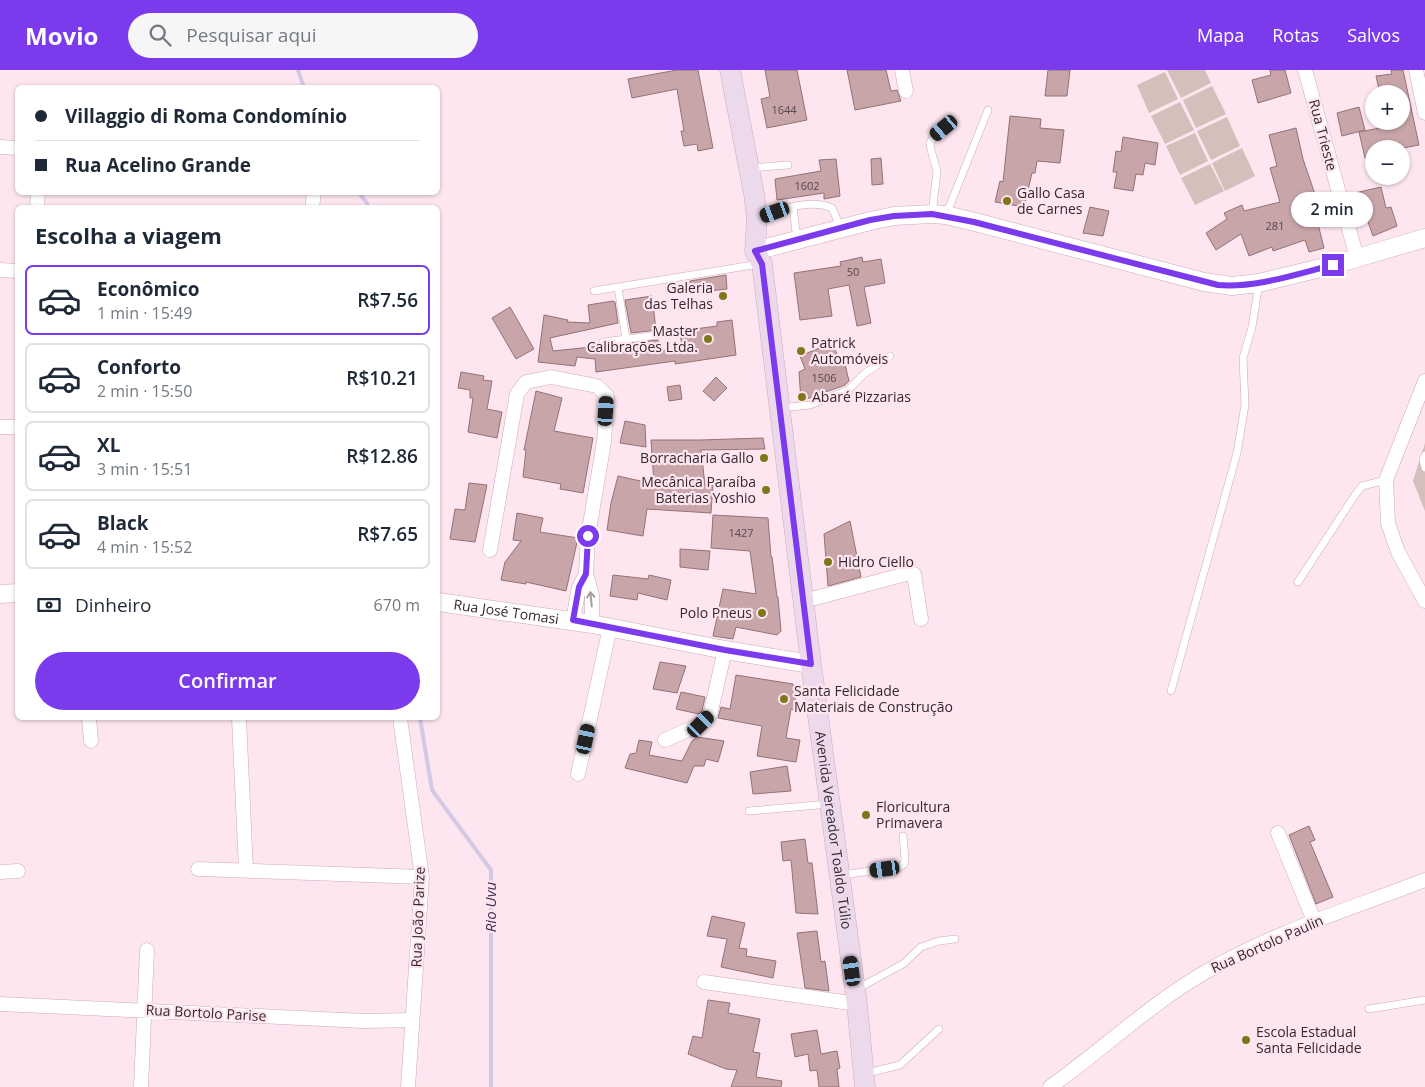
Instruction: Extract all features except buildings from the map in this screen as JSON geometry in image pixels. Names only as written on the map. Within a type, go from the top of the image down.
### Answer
[{"type":"main road","name":"Avenida Vereador Toaldo Túlio","points":[[730,70],[750,168],[759,257],[781,408],[811,664],[856,997],[864,1080]]},
{"type":"street","points":[[902,70],[906,90]]},
{"type":"street","name":"Rua Trieste","points":[[1305,70],[1357,258]]},
{"type":"street","points":[[1416,70],[1425,113]]},
{"type":"street","points":[[0,147],[15,148]]},
{"type":"street","points":[[759,257],[797,240],[841,228],[894,216],[939,215],[1211,283],[1232,286],[1259,283],[1357,258],[1425,238]]},
{"type":"street","points":[[0,270],[15,271]]},
{"type":"street","points":[[490,550],[517,394],[526,382],[551,377],[597,386],[607,396],[607,405],[604,442],[588,536],[586,574],[592,596],[592,624]]},
{"type":"street","points":[[1425,381],[1386,480],[1388,523],[1398,552],[1425,600]]},
{"type":"street","points":[[0,427],[15,427]]},
{"type":"street","points":[[573,620],[579,587],[586,574]]},
{"type":"street","points":[[804,601],[906,574],[914,574],[920,619]]},
{"type":"street","points":[[0,594],[15,594]]},
{"type":"street","name":"Rua José Tomasi","points":[[440,602],[573,620],[725,650],[811,664]]},
{"type":"street","points":[[578,774],[610,627]]},
{"type":"street","points":[[665,740],[701,724],[710,715],[725,650]]},
{"type":"street","points":[[89,720],[92,741]]},
{"type":"street","points":[[239,720],[246,870]]},
{"type":"street","name":"Rua João Parize","points":[[400,720],[422,877],[408,1087]]},
{"type":"street","points":[[1278,833],[1314,921]]},
{"type":"street","points":[[198,869],[422,877]]},
{"type":"street","points":[[0,872],[18,871]]},
{"type":"street","name":"Rua Bortolo Paulin","points":[[1050,1087],[1176,991],[1228,959],[1314,921],[1425,880]]},
{"type":"street","points":[[142,1087],[147,950]]},
{"type":"street","points":[[704,982],[856,997]]},
{"type":"street","name":"Rua Bortolo Parise","points":[[0,1004],[364,1021],[412,1020]]},
{"type":"lane","points":[[939,215],[988,110]]},
{"type":"lane","points":[[939,215],[937,171],[930,143],[944,128]]},
{"type":"lane","points":[[750,168],[788,165]]},
{"type":"lane","points":[[756,218],[778,210],[824,204],[832,208],[841,228]]},
{"type":"lane","points":[[793,208],[797,240]]},
{"type":"lane","points":[[594,291],[759,257]]},
{"type":"lane","points":[[1170,691],[1237,453],[1245,405],[1243,358],[1252,327],[1259,283]]},
{"type":"lane","points":[[618,287],[626,339]]},
{"type":"lane","points":[[603,342],[658,335]]},
{"type":"lane","points":[[781,408],[810,405],[848,390],[864,374],[890,356]]},
{"type":"lane","points":[[1425,454],[1423,460],[1425,468]]},
{"type":"lane","points":[[1298,582],[1355,494],[1362,486],[1386,480]]},
{"type":"lane","points":[[749,811],[830,804]]},
{"type":"lane","points":[[839,876],[900,867],[904,864],[905,860],[903,836]]},
{"type":"lane","points":[[856,997],[904,964],[921,947],[939,941],[955,939]]},
{"type":"lane","points":[[1369,1009],[1425,1000]]},
{"type":"lane","points":[[864,1080],[900,1065],[940,1029]]},
{"type":"shaded area","points":[[1167,70],[1205,70],[1211,83],[1181,98]]},
{"type":"shaded area","points":[[1165,72],[1178,99],[1149,113],[1137,85]]},
{"type":"shaded area","points":[[1212,86],[1226,114],[1196,128],[1183,100]]},
{"type":"shaded area","points":[[1180,102],[1194,130],[1165,144],[1151,116]]},
{"type":"shaded area","points":[[1227,117],[1240,146],[1211,160],[1197,131]]},
{"type":"shaded area","points":[[1195,133],[1208,161],[1180,175],[1166,146]]},
{"type":"shaded area","points":[[1242,148],[1255,176],[1225,191],[1212,163]]},
{"type":"shaded area","points":[[1210,164],[1224,191],[1195,205],[1181,178]]},
{"type":"shaded area","points":[[1425,443],[1425,511],[1413,481]]},
{"type":"waterway","name":"Rio Uvu","points":[[298,70],[303,85]]},
{"type":"waterway","name":"Rio Uvu","points":[[360,195],[367,205]]},
{"type":"waterway","name":"Rio Uvu","points":[[420,720],[432,790],[491,870],[491,1087]]},
{"type":"place","name":"Gallo Casa de Carnes","points":[[1007,201]]},
{"type":"place","name":"Galeria das Telhas","points":[[723,296]]},
{"type":"place","name":"Master Calibrações Ltda.","points":[[708,339]]},
{"type":"place","name":"Patrick Automóveis","points":[[801,351]]},
{"type":"place","name":"Abaré Pizzarias","points":[[802,397]]},
{"type":"place","name":"Borracharia Gallo","points":[[764,458]]},
{"type":"place","name":"Mecânica Paraíba Baterias Yoshio","points":[[766,490]]},
{"type":"place","name":"Hidro Ciello","points":[[828,562]]},
{"type":"place","name":"Polo Pneus","points":[[762,613]]},
{"type":"place","name":"Santa Felicidade Materiais de Construção","points":[[784,699]]},
{"type":"place","name":"Floricultura Primavera","points":[[866,815]]},
{"type":"place","name":"Escola Estadual Santa Felicidade","points":[[1246,1040]]},
{"type":"route","points":[[588,536],[586,574],[579,587],[573,620],[725,650],[811,664],[762,264],[755,251],[870,220],[914,214],[932,214],[959,218],[1218,285],[1232,286],[1259,283],[1333,265]]}]
